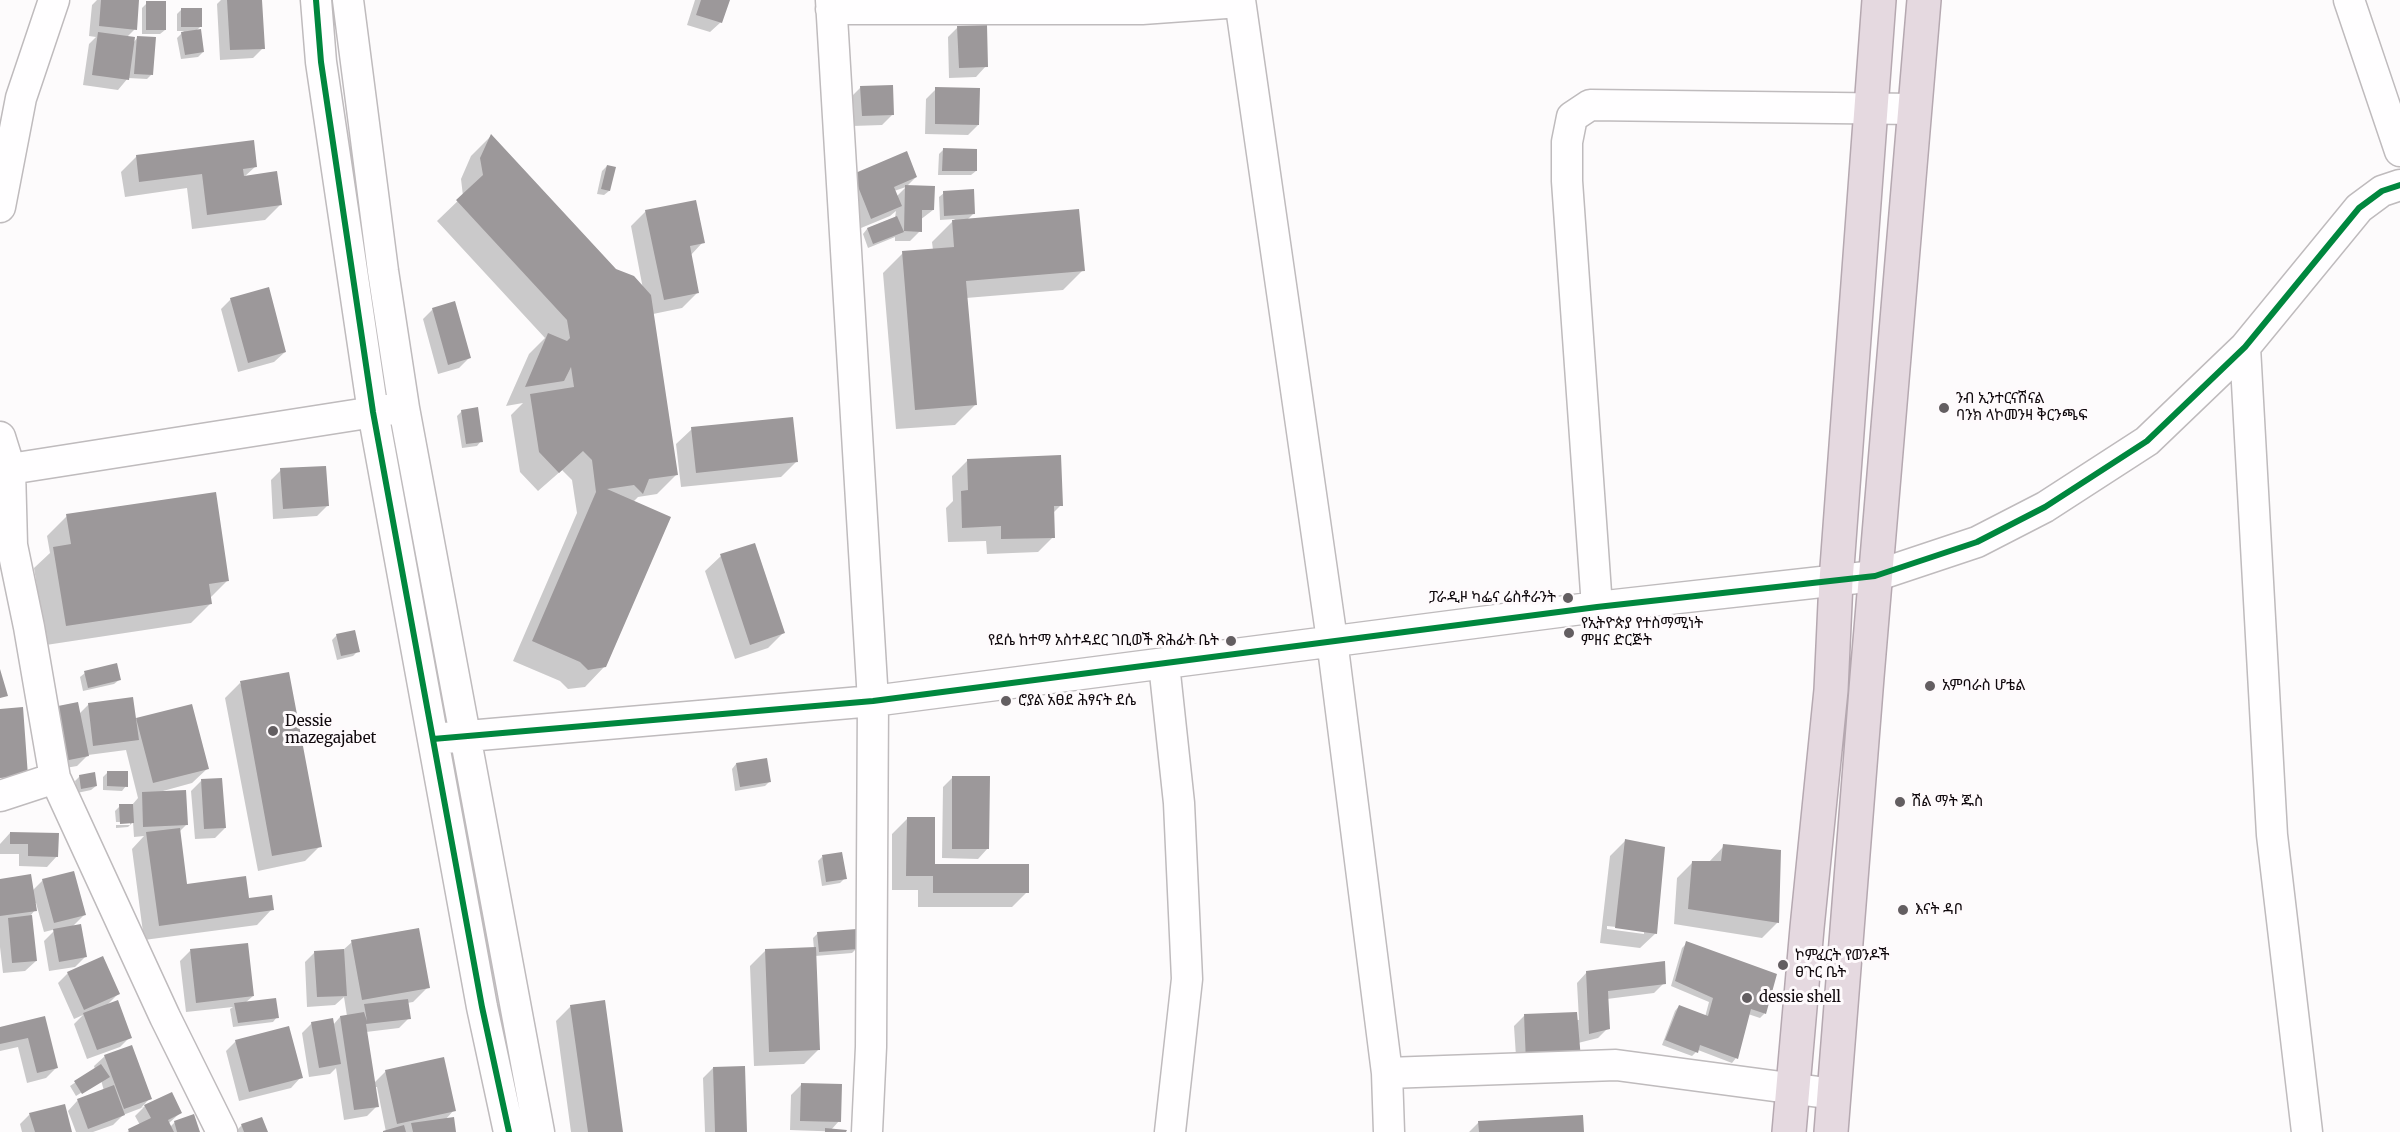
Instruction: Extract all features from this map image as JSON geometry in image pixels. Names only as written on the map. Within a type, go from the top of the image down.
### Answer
[{"type":"highway","points":[[1789,1132],[1831,690],[1836,581],[1879,0]]},
{"type":"highway","points":[[1831,1132],[1924,0]]},
{"type":"highway","points":[[1807,928],[1847,932]]},
{"type":"street","points":[[0,207],[21,98],[54,0]]},
{"type":"street","points":[[316,0],[321,62],[373,412],[482,1007],[509,1132]]},
{"type":"street","points":[[348,0],[378,237],[404,408],[539,1132]]},
{"type":"street","points":[[2349,0],[2400,151]]},
{"type":"street","points":[[867,1132],[871,1047],[873,701],[831,5],[1142,9],[1240,1],[1332,640],[1387,1073],[1389,1132]]},
{"type":"street","points":[[1597,607],[1567,181],[1567,142],[1572,117],[1590,105],[1915,109]]},
{"type":"street","points":[[433,739],[873,701],[1332,640],[1875,576],[1977,542],[2044,507],[2147,441],[2245,347],[2359,208],[2382,191],[2400,185]]},
{"type":"street","points":[[2245,347],[2272,835],[2307,1132]]},
{"type":"street","points":[[10,469],[404,408]]},
{"type":"street","points":[[0,437],[10,469],[12,545],[29,627],[55,778],[165,1017],[222,1132]]},
{"type":"street","points":[[1164,664],[1179,803],[1187,979],[1170,1132]]},
{"type":"street","points":[[0,796],[55,778]]},
{"type":"street","points":[[1387,1073],[1616,1065],[1834,1094]]},
{"type":"building","points":[[101,0],[139,0],[137,30],[99,26]]},
{"type":"building","points":[[227,0],[262,0],[265,49],[230,50]]},
{"type":"building","points":[[701,0],[730,0],[722,23],[696,15]]},
{"type":"building","points":[[146,1],[166,1],[166,30],[146,30]]},
{"type":"building","points":[[181,8],[202,8],[202,27],[181,27]]},
{"type":"building","points":[[987,25],[988,67],[959,68],[957,26]]},
{"type":"building","points":[[201,29],[204,52],[185,55],[181,32]]},
{"type":"building","points":[[98,32],[135,37],[129,80],[92,75]]},
{"type":"building","points":[[137,36],[156,37],[153,75],[134,74]]},
{"type":"building","points":[[893,85],[894,115],[862,116],[860,86]]},
{"type":"building","points":[[935,87],[980,88],[979,125],[935,124]]},
{"type":"building","points":[[491,134],[616,269],[634,276],[651,295],[678,475],[649,479],[643,494],[634,485],[607,489],[671,517],[606,667],[588,670],[580,662],[532,641],[596,492],[592,460],[583,451],[559,473],[539,452],[530,394],[574,387],[571,367],[564,381],[525,387],[548,333],[567,341],[570,338],[567,320],[456,200],[483,175],[480,158]]},
{"type":"building","points":[[254,140],[257,167],[243,169],[244,176],[277,171],[282,205],[207,215],[202,174],[139,182],[136,155]]},
{"type":"building","points":[[943,148],[977,149],[977,171],[942,171]]},
{"type":"building","points":[[907,151],[917,177],[894,187],[902,206],[871,219],[853,174]]},
{"type":"building","points":[[607,165],[616,167],[610,191],[601,189]]},
{"type":"building","points":[[905,185],[935,186],[934,210],[922,210],[922,232],[904,231]]},
{"type":"building","points":[[974,189],[975,214],[944,216],[943,191]]},
{"type":"building","points":[[696,200],[705,243],[690,246],[699,293],[664,300],[645,210]]},
{"type":"building","points":[[1079,209],[1085,271],[966,281],[977,405],[915,410],[902,251],[954,247],[952,220]]},
{"type":"building","points":[[897,216],[904,232],[873,244],[867,228]]},
{"type":"building","points":[[269,287],[286,352],[248,363],[230,298]]},
{"type":"building","points":[[455,301],[471,358],[448,365],[432,308]]},
{"type":"building","points":[[478,407],[483,442],[466,444],[461,410]]},
{"type":"building","points":[[793,417],[798,462],[696,473],[691,427]]},
{"type":"building","points":[[1061,455],[1063,506],[1054,506],[1055,538],[1001,539],[1001,526],[962,528],[961,491],[968,490],[967,459]]},
{"type":"building","points":[[326,466],[329,506],[283,509],[280,468]]},
{"type":"building","points":[[216,492],[229,581],[209,584],[212,604],[66,626],[53,547],[71,544],[66,514]]},
{"type":"building","points":[[755,543],[785,633],[750,645],[720,554]]},
{"type":"building","points":[[355,630],[360,652],[341,656],[336,634]]},
{"type":"building","points":[[117,663],[121,680],[88,688],[84,671]]},
{"type":"building","points":[[0,669],[8,696],[0,698]]},
{"type":"building","points":[[289,672],[322,847],[272,856],[240,681]]},
{"type":"building","points":[[133,697],[139,740],[93,746],[88,703]]},
{"type":"building","points":[[78,702],[89,756],[64,761],[53,707]]},
{"type":"building","points":[[192,704],[209,769],[153,783],[136,718]]},
{"type":"building","points":[[23,707],[28,776],[0,778],[0,709]]},
{"type":"building","points":[[767,758],[771,782],[740,787],[736,763]]},
{"type":"building","points":[[107,771],[128,771],[128,787],[107,786]]},
{"type":"building","points":[[95,772],[97,786],[81,789],[79,775]]},
{"type":"building","points":[[952,776],[990,776],[989,849],[952,849]]},
{"type":"building","points":[[222,778],[226,828],[204,829],[201,779]]},
{"type":"building","points":[[186,790],[188,825],[143,827],[142,792]]},
{"type":"building","points":[[119,804],[133,804],[134,823],[120,824]]},
{"type":"building","points":[[907,817],[935,817],[935,864],[1029,864],[1029,893],[933,893],[933,876],[906,876]]},
{"type":"building","points":[[180,828],[187,884],[246,876],[249,898],[272,895],[274,910],[159,926],[146,832]]},
{"type":"building","points":[[10,832],[59,833],[58,857],[28,856],[28,844],[10,844]]},
{"type":"building","points":[[1625,839],[1665,847],[1657,934],[1615,928]]},
{"type":"building","points":[[1723,844],[1781,850],[1779,923],[1688,909],[1692,861],[1721,861]]},
{"type":"building","points":[[842,852],[847,879],[826,882],[822,855]]},
{"type":"building","points":[[74,871],[86,915],[54,923],[42,879]]},
{"type":"building","points":[[31,874],[37,911],[0,916],[0,879]]},
{"type":"building","points":[[32,915],[37,961],[12,963],[8,918]]},
{"type":"building","points":[[81,924],[87,957],[59,962],[53,929]]},
{"type":"building","points":[[419,928],[430,988],[362,1000],[351,940]]},
{"type":"building","points":[[857,929],[858,949],[819,952],[817,932]]},
{"type":"building","points":[[1686,941],[1777,974],[1766,1014],[1751,1009],[1738,1059],[1700,1045],[1698,1053],[1665,1040],[1679,1005],[1708,1016],[1713,998],[1675,981]]},
{"type":"building","points":[[248,943],[254,996],[196,1003],[190,949]]},
{"type":"building","points":[[816,947],[820,1050],[769,1052],[765,949]]},
{"type":"building","points":[[344,949],[347,996],[317,997],[314,951]]},
{"type":"building","points":[[103,956],[120,994],[84,1010],[67,972]]},
{"type":"building","points":[[1665,961],[1666,984],[1608,991],[1610,1029],[1589,1034],[1586,971]]},
{"type":"building","points":[[276,998],[279,1018],[238,1023],[234,1003]]},
{"type":"building","points":[[408,999],[411,1019],[366,1024],[379,1107],[354,1110],[340,1016],[364,1012],[367,1021],[364,1004]]},
{"type":"building","points":[[118,1000],[132,1038],[97,1050],[83,1013]]},
{"type":"building","points":[[605,1000],[623,1132],[588,1132],[570,1005]]},
{"type":"building","points":[[1577,1012],[1581,1059],[1526,1063],[1524,1014]]},
{"type":"building","points":[[45,1016],[58,1068],[37,1073],[28,1038],[0,1044],[0,1027]]},
{"type":"building","points":[[333,1018],[341,1064],[319,1068],[311,1022]]},
{"type":"building","points":[[289,1026],[303,1078],[249,1092],[235,1040]]},
{"type":"building","points":[[132,1045],[152,1099],[124,1109],[104,1055]]},
{"type":"building","points":[[444,1057],[456,1111],[397,1124],[385,1070]]},
{"type":"building","points":[[101,1064],[110,1077],[82,1094],[74,1081]]},
{"type":"building","points":[[745,1066],[747,1132],[715,1132],[713,1067]]},
{"type":"building","points":[[801,1083],[842,1084],[841,1122],[800,1121]]},
{"type":"building","points":[[114,1085],[125,1115],[88,1129],[77,1099]]},
{"type":"building","points":[[172,1092],[182,1113],[168,1120],[174,1132],[129,1132],[128,1129],[151,1118],[144,1105]]},
{"type":"building","points":[[65,1104],[72,1132],[35,1132],[29,1113]]},
{"type":"building","points":[[194,1114],[200,1132],[177,1132],[174,1121]]},
{"type":"building","points":[[1583,1115],[1584,1132],[1479,1132],[1478,1121]]},
{"type":"building","points":[[262,1117],[268,1132],[244,1132],[241,1124]]},
{"type":"building","points":[[454,1117],[456,1132],[413,1132],[411,1123]]},
{"type":"building","points":[[404,1125],[406,1132],[383,1132],[383,1131]]},
{"type":"building","points":[[825,1128],[847,1130],[846,1132],[825,1132]]},
{"type":"cycle path","points":[[316,0],[321,62],[373,412],[482,1007],[509,1132]]},
{"type":"cycle path","points":[[433,739],[873,701],[1597,607],[1875,576],[1977,542],[2045,507],[2147,441],[2245,347],[2359,208],[2382,191],[2400,185]]},
{"type":"place","name":"ንብ ኢንተርናሽናል ባንክ ላኮመንዛ ቅርንጫፍ","points":[[1944,408]]},
{"type":"place","name":"ፓራዲዞ ካፌና ሬስቶራንት","points":[[1568,598]]},
{"type":"place","name":"የኢትዮጵያ የተስማሚነት ምዘና ድርጅት","points":[[1569,633]]},
{"type":"place","name":"የደሴ ከተማ አስተዳደር ገቢወች ጽሕፊት ቤት","points":[[1231,641]]},
{"type":"place","name":"አምባራስ ሆቴል","points":[[1930,686]]},
{"type":"place","name":"ሮያል አፀደ ሕፃናት ደሴ","points":[[1006,701]]},
{"type":"place","name":"Dessie mazegajabet","points":[[273,731]]},
{"type":"place","name":"ሽል ማት ጁስ","points":[[1900,802]]},
{"type":"place","name":"እናት ዳቦ","points":[[1903,910]]},
{"type":"place","name":"ኮምፈርት የወንዶች ፀጉር ቤት","points":[[1783,965]]},
{"type":"place","name":"dessie shell","points":[[1747,998]]}]
